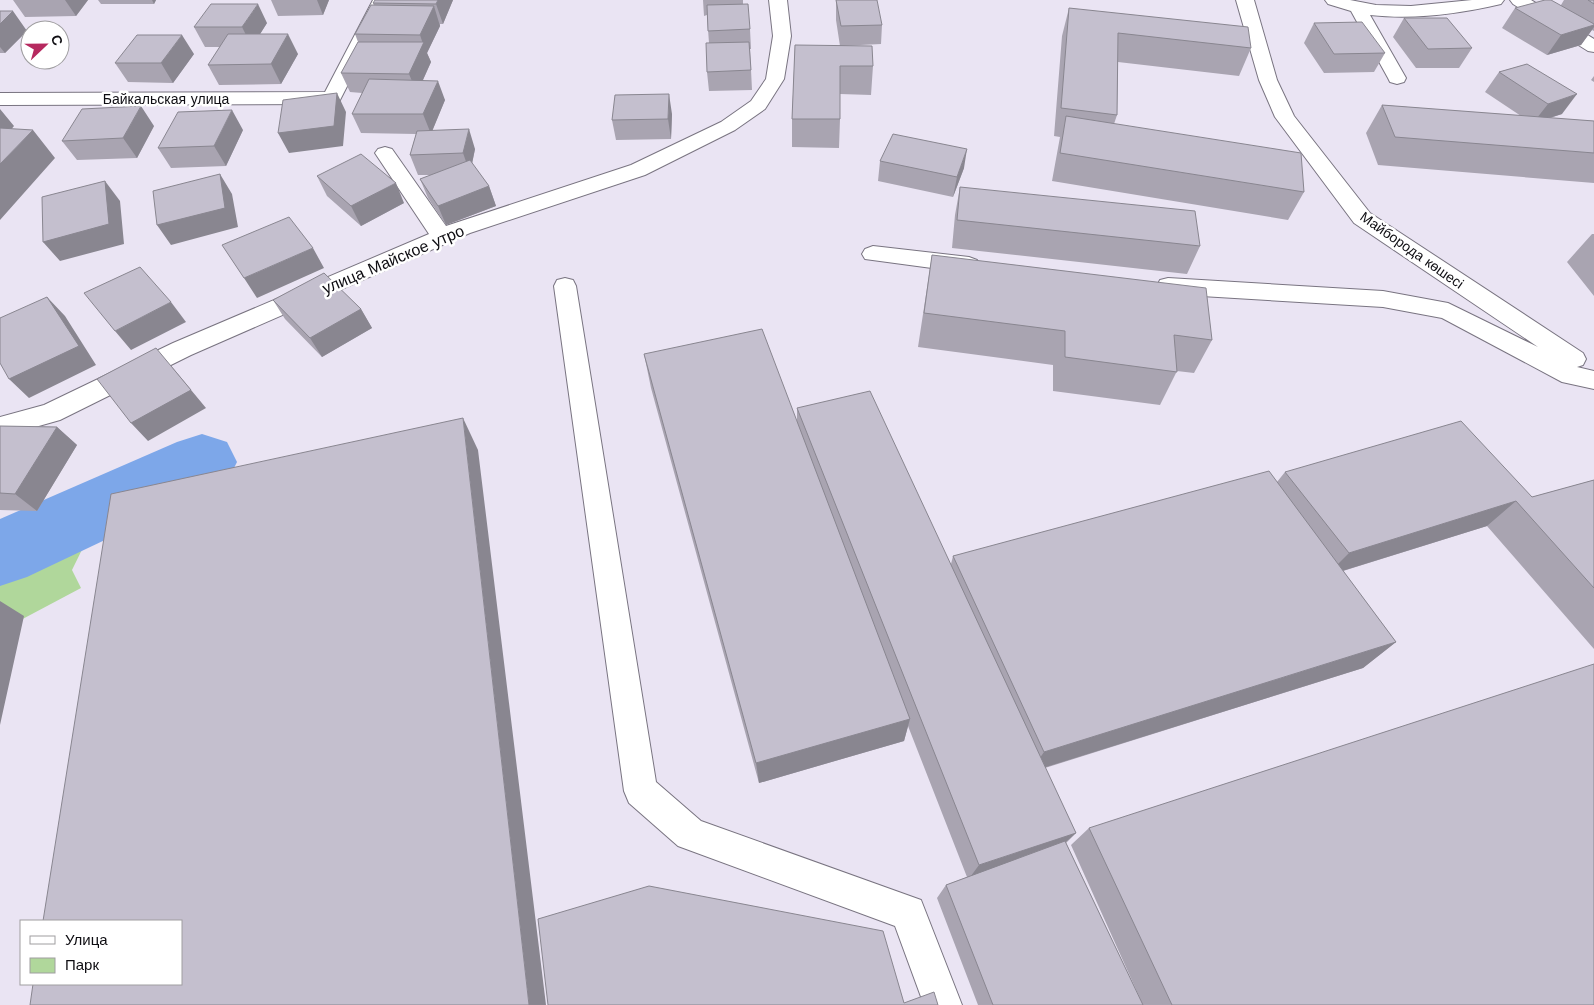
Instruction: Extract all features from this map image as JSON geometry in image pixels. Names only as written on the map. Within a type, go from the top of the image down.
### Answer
[{"type":"street","name":"Байкальская улица","points":[[0,99],[332,98],[382,0]]},
{"type":"street","name":"улица Майское утро","points":[[0,427],[51,413],[182,350],[462,228],[638,170],[728,126],[758,105],[775,79],[782,36],[778,0]]},
{"type":"street","name":"Майборода көшесі","points":[[1245,0],[1268,80],[1285,117],[1362,218],[1594,372]]},
{"type":"street","points":[[1334,0],[1358,8],[1392,12],[1435,10],[1495,0]]},
{"type":"street","points":[[1519,0],[1594,47]]},
{"type":"street","points":[[1358,8],[1397,78]]},
{"type":"street","points":[[385,153],[442,237]]},
{"type":"street","points":[[873,254],[991,267]]},
{"type":"street","points":[[1148,284],[1384,299],[1448,311],[1571,375],[1594,380]]},
{"type":"street","points":[[565,286],[641,791],[690,834],[908,913],[944,1005]]},
{"type":"green space","points":[[98,517],[72,570],[81,588],[0,631],[0,524],[34,527]]},
{"type":"building","points":[[375,0],[438,0],[436,4],[373,3]]},
{"type":"building","points":[[836,0],[877,0],[882,25],[841,26]]},
{"type":"building","points":[[1551,0],[1594,25],[1561,35],[1515,8]]},
{"type":"building","points":[[211,4],[258,4],[242,27],[194,27]]},
{"type":"building","points":[[748,4],[750,29],[708,31],[707,5]]},
{"type":"building","points":[[371,5],[434,6],[420,35],[355,34]]},
{"type":"building","points":[[1069,8],[1248,27],[1251,48],[1118,33],[1117,115],[1061,108]]},
{"type":"building","points":[[0,11],[13,11],[0,24]]},
{"type":"building","points":[[1404,18],[1447,18],[1472,48],[1428,49]]},
{"type":"building","points":[[1362,22],[1385,53],[1334,54],[1314,23]]},
{"type":"building","points":[[228,34],[288,34],[271,64],[208,65]]},
{"type":"building","points":[[137,35],[182,35],[161,63],[115,63]]},
{"type":"building","points":[[358,42],[424,42],[409,74],[341,73]]},
{"type":"building","points":[[749,42],[751,70],[707,72],[706,43]]},
{"type":"building","points":[[795,45],[872,46],[873,66],[840,66],[840,119],[792,119]]},
{"type":"building","points":[[1527,64],[1577,94],[1548,104],[1499,72]]},
{"type":"building","points":[[369,79],[438,81],[423,114],[352,114]]},
{"type":"building","points":[[337,93],[334,126],[278,133],[283,100]]},
{"type":"building","points":[[669,94],[668,119],[612,120],[615,95]]},
{"type":"building","points":[[1382,105],[1594,121],[1594,153],[1395,137]]},
{"type":"building","points":[[141,106],[123,138],[62,141],[82,109]]},
{"type":"building","points":[[232,110],[214,146],[158,148],[178,112]]},
{"type":"building","points":[[1066,116],[1301,153],[1304,192],[1060,153]]},
{"type":"building","points":[[0,128],[33,130],[0,164]]},
{"type":"building","points":[[469,129],[463,153],[410,155],[417,131]]},
{"type":"building","points":[[893,134],[967,149],[957,177],[880,161]]},
{"type":"building","points":[[361,154],[396,183],[351,206],[317,176]]},
{"type":"building","points":[[470,160],[489,186],[438,206],[420,179]]},
{"type":"building","points":[[220,174],[225,208],[157,225],[153,191]]},
{"type":"building","points":[[105,181],[109,224],[43,242],[42,197]]},
{"type":"building","points":[[960,187],[1195,211],[1200,246],[957,220]]},
{"type":"building","points":[[289,217],[313,248],[244,278],[222,245]]},
{"type":"building","points":[[932,255],[1206,288],[1212,340],[1174,335],[1177,372],[1065,357],[1065,331],[924,313]]},
{"type":"building","points":[[140,267],[171,302],[115,331],[84,293]]},
{"type":"building","points":[[324,273],[361,309],[310,338],[273,300]]},
{"type":"building","points":[[47,297],[79,346],[9,379],[0,363],[0,318]]},
{"type":"building","points":[[762,329],[910,719],[756,763],[644,354]]},
{"type":"building","points":[[156,348],[191,390],[131,423],[97,379]]},
{"type":"building","points":[[870,391],[1076,833],[979,865],[797,408]]},
{"type":"building","points":[[463,418],[529,1005],[30,1005],[33,985],[182,985],[182,920],[43,920],[111,494]]},
{"type":"building","points":[[1461,421],[1532,497],[1594,480],[1594,588],[1516,501],[1349,553],[1285,472]]},
{"type":"building","points":[[0,426],[57,427],[15,494],[0,493]]},
{"type":"building","points":[[1269,471],[1396,642],[1044,752],[953,556]]},
{"type":"building","points":[[1594,664],[1594,1005],[1172,1005],[1089,828]]},
{"type":"building","points":[[1065,841],[1143,1005],[993,1005],[946,885]]},
{"type":"building","points":[[649,886],[883,931],[904,1003],[934,992],[938,1005],[548,1005],[538,919]]},
{"type":"waterway","points":[[0,554],[202,462]]}]
